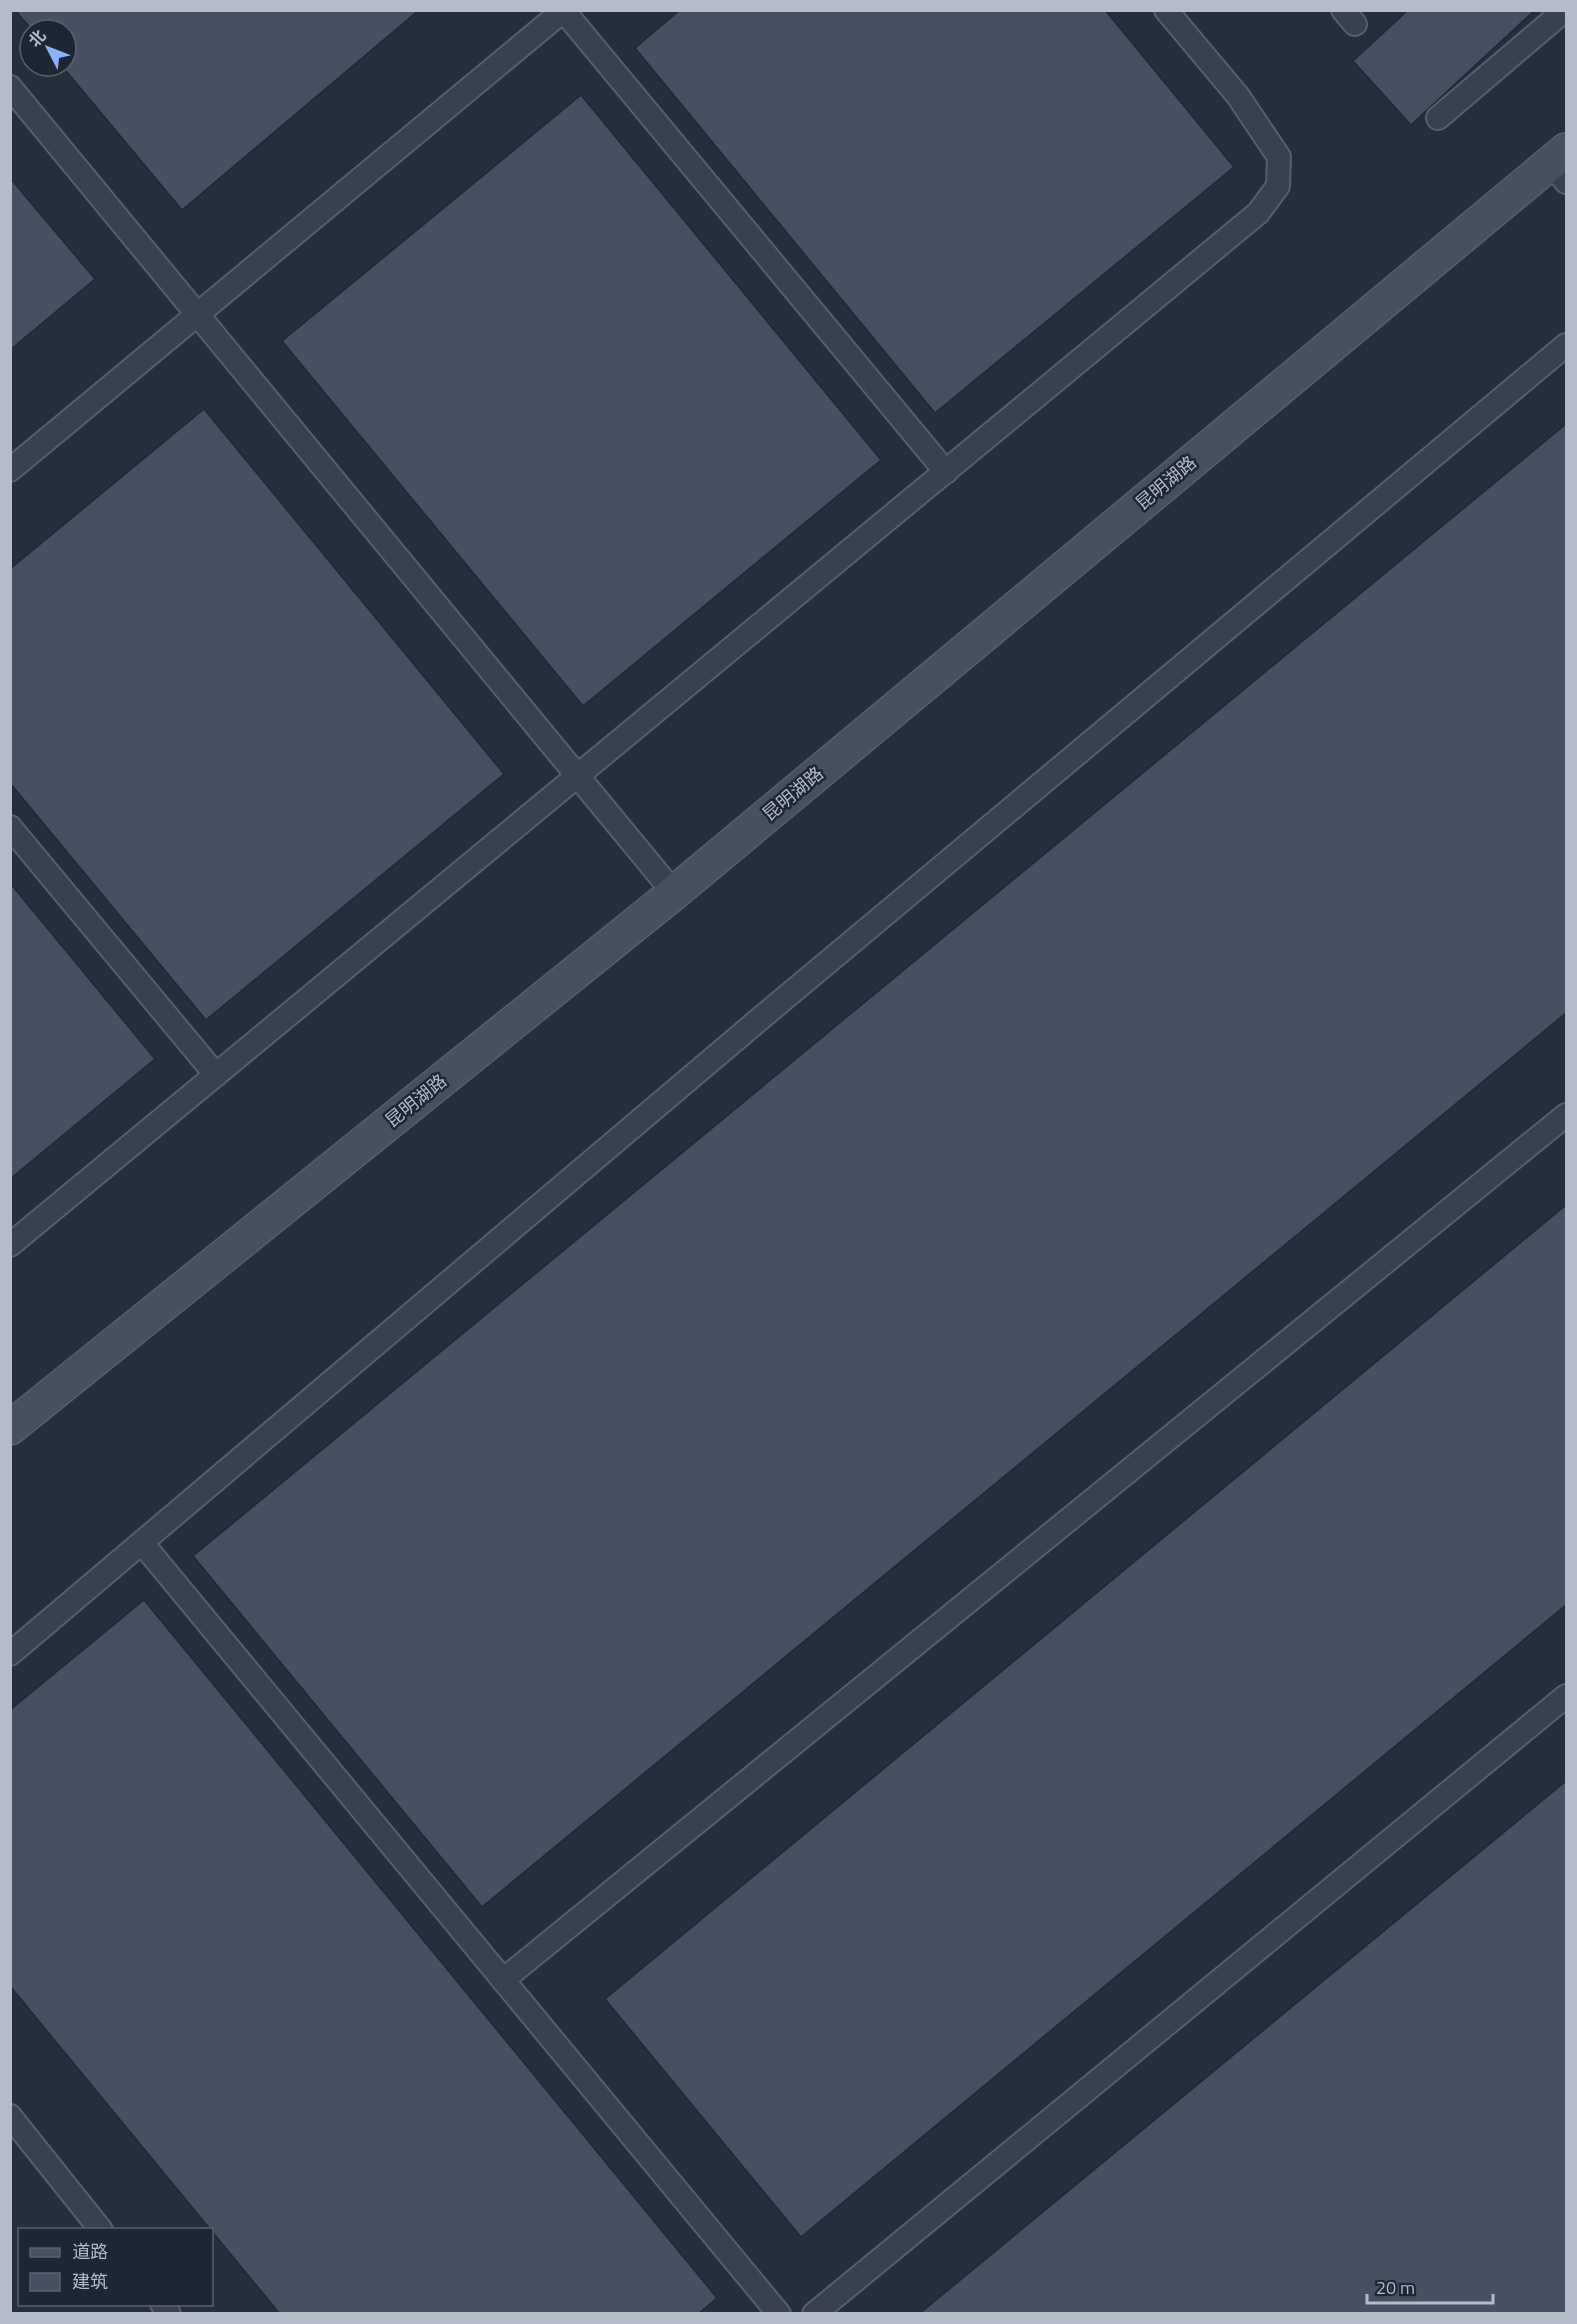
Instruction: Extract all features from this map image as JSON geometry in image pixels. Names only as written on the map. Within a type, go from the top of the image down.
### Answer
[{"type":"street","name":"昆明湖路","points":[[10,1428],[674,893],[1561,165]]},
{"type":"lane","points":[[10,1245],[1258,213],[1278,186],[1279,157],[1238,96],[1166,10]]},
{"type":"lane","points":[[1438,118],[1565,10]]},
{"type":"lane","points":[[10,470],[564,11],[946,472]]},
{"type":"lane","points":[[10,87],[674,893]]},
{"type":"lane","points":[[10,1654],[764,1015],[1566,345]]},
{"type":"lane","points":[[10,827],[216,1075]]},
{"type":"lane","points":[[503,1980],[1566,1115]]},
{"type":"lane","points":[[142,1543],[779,2313]]},
{"type":"lane","points":[[814,2313],[1566,1696]]},
{"type":"lane","points":[[10,2116],[100,2228]]},
{"type":"building","points":[[15,10],[419,10],[182,210],[72,78],[78,78],[78,18],[22,18]]},
{"type":"building","points":[[680,10],[1105,10],[1234,167],[935,413],[635,48]]},
{"type":"building","points":[[1408,10],[1535,10],[1411,125],[1353,61]]},
{"type":"building","points":[[581,95],[881,460],[583,706],[282,341]]},
{"type":"building","points":[[10,178],[95,279],[10,350]]},
{"type":"building","points":[[204,409],[504,774],[206,1020],[10,783],[10,569]]},
{"type":"building","points":[[1566,424],[1566,1013],[482,1907],[193,1556]]},
{"type":"building","points":[[10,883],[155,1059],[10,1179]]},
{"type":"building","points":[[1566,1205],[1566,1605],[801,2237],[605,1999]]},
{"type":"building","points":[[144,1600],[717,2298],[698,2314],[280,2314],[213,2233],[213,2228],[209,2228],[10,1986],[10,1710]]},
{"type":"building","points":[[1566,1781],[1566,2314],[919,2314]]}]
